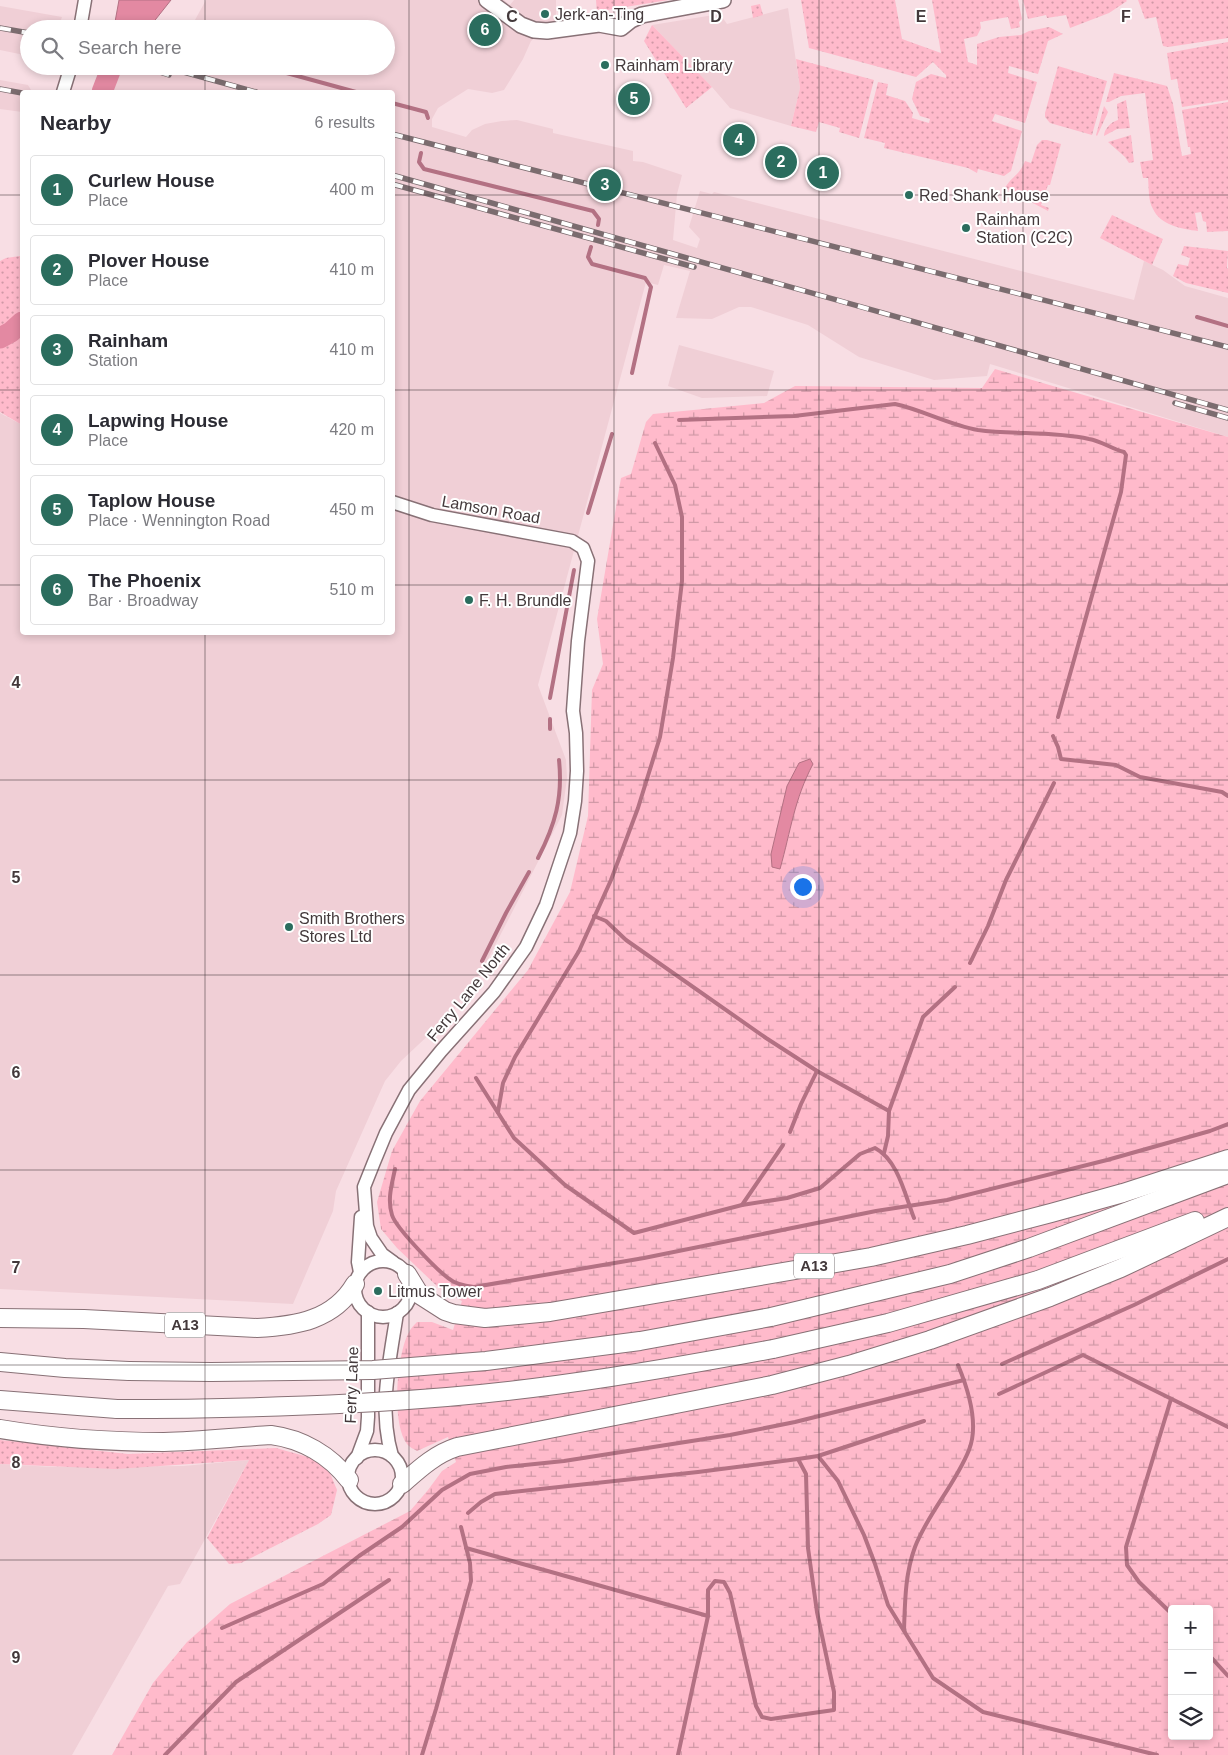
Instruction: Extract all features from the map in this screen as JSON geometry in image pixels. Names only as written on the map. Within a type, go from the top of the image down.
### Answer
[{"type":"highway","name":"A13","points":[[406,1274],[420,1295],[445,1311],[454,1314],[485,1318],[550,1312],[890,1252],[1051,1214],[1228,1159]]},
{"type":"highway","name":"A13","points":[[0,1362],[129,1371],[373,1370],[486,1361],[640,1341],[771,1318],[950,1274],[1029,1248],[1228,1174]]},
{"type":"highway","points":[[0,1400],[118,1409],[221,1409],[335,1405],[449,1397],[563,1384],[674,1368],[773,1349],[888,1323],[1038,1280],[1228,1209]]},
{"type":"highway","points":[[402,1484],[426,1463],[457,1447],[772,1385],[849,1365],[930,1340],[1008,1313],[1112,1272],[1228,1217]]},
{"type":"highway","name":"A13","points":[[0,1318],[84,1319],[257,1328],[279,1327],[296,1325],[324,1314],[345,1299],[357,1278]]},
{"type":"highway","points":[[0,1429],[58,1437],[129,1441],[165,1442],[272,1436],[284,1437],[310,1447],[326,1457],[349,1480]]},
{"type":"main road","points":[[487,0],[521,25],[534,30],[547,31],[604,24],[621,28],[631,20],[642,15],[723,0]]},
{"type":"street","points":[[82,20],[85,0]]},
{"type":"street","points":[[64,90],[68,75]]},
{"type":"street","name":"Lamson Road","points":[[395,503],[432,515],[572,541],[583,548]]},
{"type":"street","name":"Ferry Lane North","points":[[393,1262],[382,1254],[371,1238],[364,1207],[364,1187],[386,1132],[409,1090],[441,1051],[477,1012],[526,947],[546,905],[570,833],[575,801],[576,732],[573,711],[578,641],[588,561],[583,548]]},
{"type":"street","name":"Ferry Lane North","points":[[357,1278],[360,1220],[364,1207]]},
{"type":"street","points":[[374,1262],[393,1262],[401,1267],[406,1274],[410,1282],[411,1291],[404,1307],[397,1312],[383,1317],[368,1312],[357,1300],[357,1278],[366,1266],[374,1262]]},
{"type":"street","name":"Ferry Lane","points":[[357,1458],[366,1431],[368,1417],[368,1312]]},
{"type":"street","points":[[392,1456],[378,1451],[370,1451],[357,1458],[352,1464],[349,1480],[353,1492],[358,1498],[366,1503],[384,1503],[392,1499],[402,1484],[401,1469],[392,1456],[386,1434],[385,1417],[387,1379],[397,1312]]},
{"type":"shaded area","points":[[119,0],[171,0],[155,20],[115,20]]},
{"type":"shaded area","points":[[206,0],[504,0],[510,5],[514,0],[556,0],[556,20],[531,41],[523,59],[504,90],[492,93],[468,89],[438,108],[432,119],[432,127],[466,137],[472,130],[485,124],[517,120],[553,129],[553,133],[633,151],[633,161],[643,162],[682,175],[677,194],[673,240],[697,248],[700,239],[689,227],[700,191],[712,194],[714,192],[1134,300],[1144,261],[1163,270],[1185,286],[1228,298],[1228,437],[990,364],[987,376],[934,380],[859,357],[808,325],[751,307],[739,307],[712,319],[676,318],[690,271],[664,265],[658,285],[646,282],[538,685],[566,760],[567,778],[562,815],[483,969],[451,1014],[401,1061],[385,1081],[336,1191],[333,1211],[293,1304],[0,1289],[0,413],[20,424],[20,635],[395,635],[395,90],[102,90],[105,75],[395,75],[395,20],[195,20]]},
{"type":"shaded area","points":[[0,6],[62,17],[61,20],[20,20],[20,54],[0,50]]},
{"type":"shaded area","points":[[788,8],[800,88],[791,126],[730,108],[652,25],[720,14],[727,24]]},
{"type":"shaded area","points":[[0,80],[28,85],[31,90],[20,90],[20,112],[0,109]]},
{"type":"shaded area","points":[[679,345],[774,371],[767,396],[702,398],[668,386]]},
{"type":"shaded area","points":[[810,759],[813,764],[801,790],[780,869],[772,867],[771,854],[787,786],[799,763]]},
{"type":"shaded area","points":[[249,1460],[180,1584],[168,1586],[72,1755],[0,1755],[0,1464],[53,1467],[183,1466]]},
{"type":"green space","points":[[596,0],[668,0],[601,11],[597,14]]},
{"type":"green space","points":[[801,0],[895,0],[902,39],[941,53],[932,0],[1018,0],[1022,19],[1019,22],[1020,27],[1011,29],[1008,17],[980,22],[981,28],[977,36],[964,39],[968,62],[977,65],[977,44],[999,37],[1021,35],[1029,31],[1049,27],[1063,34],[1048,41],[1038,74],[1009,66],[1008,73],[1037,82],[1025,123],[995,114],[992,121],[1022,131],[1011,171],[1004,176],[978,169],[977,173],[968,168],[884,148],[885,143],[864,138],[878,82],[888,84],[886,95],[905,101],[913,113],[912,118],[929,123],[930,119],[920,116],[912,99],[916,82],[931,74],[946,78],[946,75],[933,62],[942,54],[916,77],[809,48]]},
{"type":"green space","points":[[1023,0],[1127,1],[1109,13],[1070,28],[1066,15],[1047,18],[1046,15],[1028,19]]},
{"type":"green space","points":[[1138,0],[1228,0],[1228,38],[1168,47],[1163,46],[1156,17],[1145,19]]},
{"type":"green space","points":[[760,4],[763,15],[753,18],[751,6]]},
{"type":"green space","points":[[652,25],[712,87],[686,108],[644,41]]},
{"type":"green space","points":[[1228,42],[1228,100],[1182,107],[1177,79],[1171,80],[1167,53]]},
{"type":"green space","points":[[796,59],[874,80],[859,138],[839,132],[840,128],[819,122],[816,132],[791,126],[800,88]]},
{"type":"green space","points":[[1058,66],[1107,81],[1092,135],[1050,123],[1045,117]]},
{"type":"green space","points":[[1114,73],[1167,86],[1173,104],[1182,156],[1191,154],[1190,147],[1188,147],[1182,110],[1228,102],[1228,231],[1207,232],[1206,222],[1203,221],[1201,212],[1195,213],[1198,231],[1172,225],[1156,214],[1150,202],[1148,178],[1143,178],[1140,162],[1153,160],[1145,93],[1121,96],[1106,102]]},
{"type":"green space","points":[[1126,100],[1130,128],[1117,129],[1104,136],[1108,126],[1118,120],[1117,104]]},
{"type":"green space","points":[[1104,106],[1108,112],[1097,136],[1096,135]]},
{"type":"green space","points":[[1131,135],[1134,162],[1129,163],[1108,142]]},
{"type":"green space","points":[[1042,140],[1061,144],[1050,185],[1048,185],[1041,205],[1049,208],[1048,211],[1005,188],[1025,161],[1031,163],[1037,145]]},
{"type":"green space","points":[[1112,215],[1163,239],[1152,265],[1100,238]]},
{"type":"green space","points":[[1184,246],[1228,251],[1228,293],[1186,283],[1173,276],[1178,264],[1188,266],[1190,258],[1181,255]]},
{"type":"green space","points":[[20,256],[20,424],[0,412],[0,261]]},
{"type":"green space","points":[[995,369],[1228,437],[1228,1755],[112,1755],[153,1683],[187,1642],[230,1604],[410,1511],[442,1471],[456,1462],[448,1437],[417,1451],[407,1444],[399,1421],[397,1389],[401,1358],[408,1334],[417,1322],[432,1322],[453,1330],[462,1301],[440,1289],[397,1248],[381,1229],[377,1202],[392,1151],[420,1101],[528,970],[570,892],[588,816],[592,690],[603,664],[597,619],[621,478],[631,474],[646,422],[653,414],[764,403],[795,386],[982,388]]},
{"type":"green space","points":[[0,1440],[128,1454],[276,1448],[315,1459],[330,1473],[337,1490],[331,1515],[318,1524],[241,1563],[229,1564],[207,1538],[249,1460],[116,1469],[0,1464]]},
{"type":"waterway","points":[[103,90],[109,75]]},
{"type":"waterway","points":[[294,75],[349,90]]},
{"type":"waterway","points":[[395,104],[426,112],[428,118]]},
{"type":"waterway","points":[[421,153],[419,162],[424,169],[593,211],[599,219],[598,225]]},
{"type":"waterway","points":[[591,247],[588,257],[592,264],[645,278],[651,287],[632,373]]},
{"type":"waterway","points":[[1197,317],[1228,326]]},
{"type":"waterway","points":[[0,338],[20,324]]},
{"type":"waterway","points":[[679,420],[794,416],[895,404],[957,425],[978,430],[1075,437],[1093,440],[1124,452],[1126,455],[1121,492],[1058,717]]},
{"type":"waterway","points":[[588,513],[612,434]]},
{"type":"waterway","points":[[498,1112],[503,1083],[515,1057],[579,951],[611,880],[638,808],[660,737],[673,658],[682,581],[682,517],[675,485],[655,443]]},
{"type":"waterway","points":[[550,698],[574,570]]},
{"type":"waterway","points":[[550,719],[550,729]]},
{"type":"waterway","points":[[1053,736],[1061,759],[1116,765],[1140,777],[1222,792],[1228,796]]},
{"type":"waterway","points":[[538,858],[553,823],[559,799],[559,760]]},
{"type":"waterway","points":[[970,963],[988,926],[1006,880],[1054,783]]},
{"type":"waterway","points":[[482,961],[529,872]]},
{"type":"waterway","points":[[594,916],[606,921],[626,940],[766,1038],[817,1071],[889,1111]]},
{"type":"waterway","points":[[884,1153],[888,1136],[889,1111],[923,1017],[955,987]]},
{"type":"waterway","points":[[790,1132],[817,1071]]},
{"type":"waterway","points":[[476,1078],[514,1138],[565,1185],[634,1233],[742,1205],[787,1198],[820,1188],[860,1154],[875,1148],[890,1161],[895,1169],[914,1218]]},
{"type":"waterway","points":[[395,1169],[390,1203],[395,1221],[417,1248],[448,1278],[454,1282],[474,1287],[644,1258],[876,1211],[947,1200],[1107,1160],[1210,1131],[1228,1124]]},
{"type":"waterway","points":[[742,1205],[783,1145]]},
{"type":"waterway","points":[[1002,1364],[1134,1305],[1228,1259]]},
{"type":"waterway","points":[[999,1394],[1083,1355],[1228,1427]]},
{"type":"waterway","points":[[904,1630],[907,1578],[915,1547],[927,1522],[963,1463],[972,1440],[973,1418],[971,1407],[958,1365]]},
{"type":"waterway","points":[[222,1628],[323,1584],[359,1556],[402,1527],[442,1490],[470,1474],[506,1467],[564,1461],[730,1435],[795,1422],[964,1380]]},
{"type":"waterway","points":[[1168,1610],[1139,1582],[1127,1565],[1126,1547],[1171,1399]]},
{"type":"waterway","points":[[468,1513],[481,1502],[495,1494],[698,1472],[818,1456],[924,1421]]},
{"type":"waterway","points":[[818,1456],[838,1481],[864,1535],[888,1605],[933,1678],[983,1712],[1157,1755]]},
{"type":"waterway","points":[[678,1755],[708,1616],[708,1590],[715,1581],[724,1582],[730,1593],[756,1706],[762,1717],[771,1719],[834,1710],[834,1692],[817,1612],[808,1548],[806,1474],[798,1459]]},
{"type":"waterway","points":[[422,1755],[471,1581],[470,1563],[461,1527]]},
{"type":"waterway","points":[[466,1548],[708,1616]]},
{"type":"waterway","points":[[165,1755],[236,1682],[389,1580]]},
{"type":"waterway","points":[[1213,1659],[1228,1676]]},
{"type":"railway","points":[[0,28],[20,31]]},
{"type":"railway","points":[[195,75],[249,90]]},
{"type":"railway","points":[[0,89],[20,93]]},
{"type":"railway","points":[[395,135],[1228,347]]},
{"type":"railway","points":[[395,176],[1228,410]]},
{"type":"railway","points":[[395,185],[694,267]]},
{"type":"railway","points":[[1175,403],[1228,418]]},
{"type":"place","name":"Jerk-an-Ting","points":[[545,14]]},
{"type":"place","name":"The Phoenix","points":[[485,30]]},
{"type":"place","name":"Rainham Library","points":[[605,65]]},
{"type":"place","name":"Taplow House","points":[[634,99]]},
{"type":"place","name":"Lapwing House","points":[[739,140]]},
{"type":"place","name":"Plover House","points":[[781,162]]},
{"type":"place","name":"Curlew House","points":[[823,173]]},
{"type":"place","name":"Rainham","points":[[605,185]]},
{"type":"place","name":"Red Shank House","points":[[909,195]]},
{"type":"place","name":"Rainham Station (C2C)","points":[[966,228]]},
{"type":"place","name":"F. H. Brundle","points":[[469,600]]},
{"type":"place","name":"Smith Brothers Stores Ltd","points":[[289,927]]},
{"type":"place","name":"Litmus Tower","points":[[378,1291]]}]
